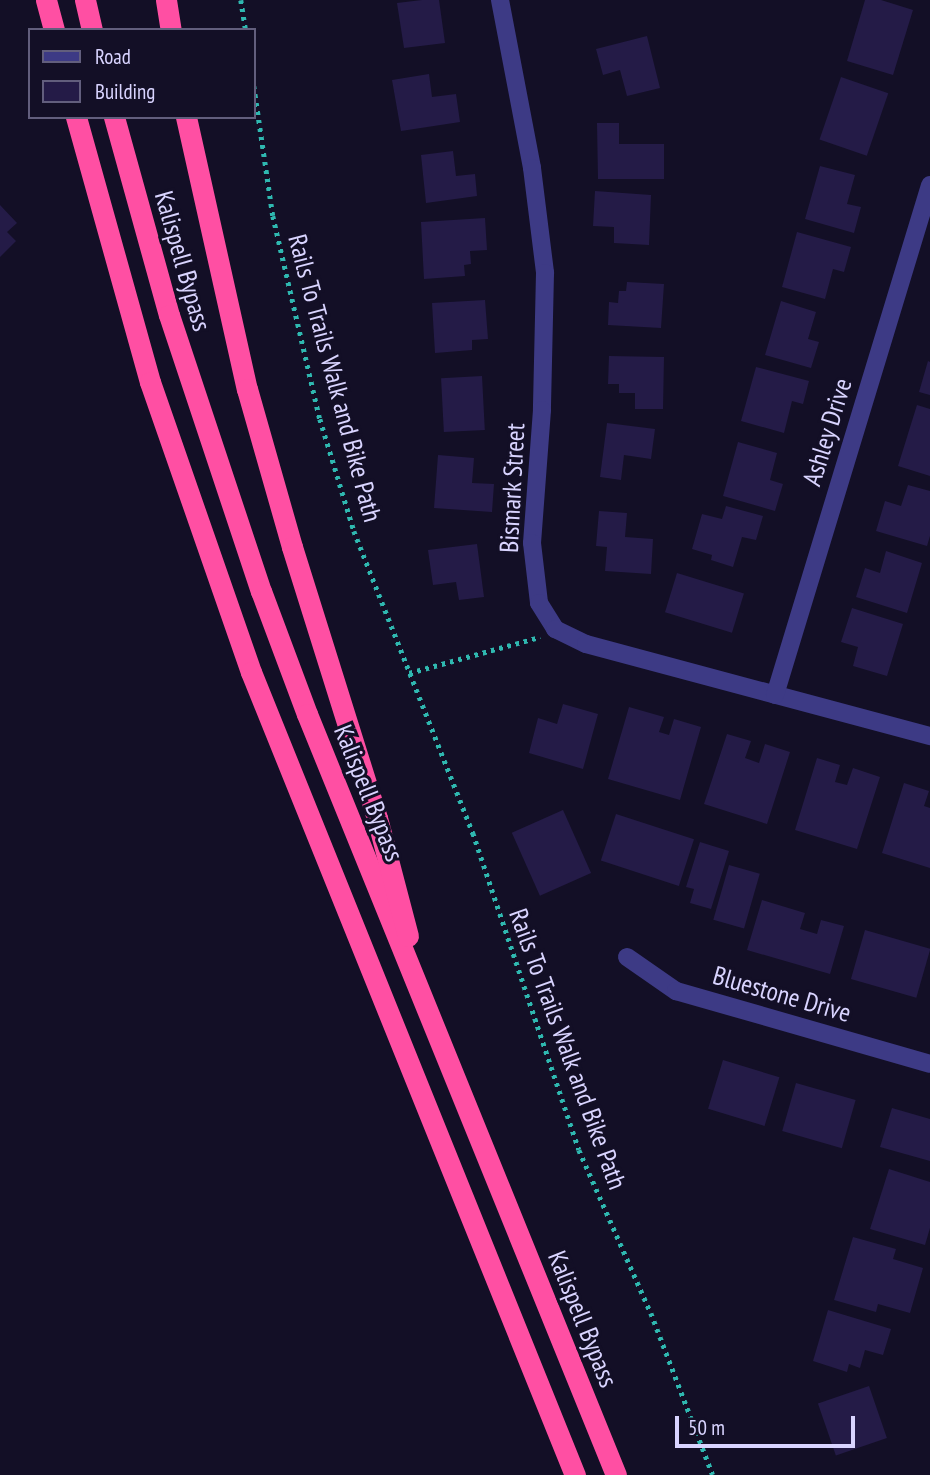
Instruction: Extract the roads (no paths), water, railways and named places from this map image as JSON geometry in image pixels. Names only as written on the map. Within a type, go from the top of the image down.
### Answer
[{"type":"highway","points":[[46,0],[53,28]]},
{"type":"highway","points":[[85,0],[92,28]]},
{"type":"highway","points":[[166,0],[171,28]]},
{"type":"highway","points":[[77,119],[150,382],[251,672],[575,1475]]},
{"type":"highway","name":"Kalispell Bypass","points":[[115,119],[169,315],[235,518],[307,714],[616,1475]]},
{"type":"highway","points":[[186,119],[247,389],[292,547],[377,818],[422,1000]]},
{"type":"street","name":"Bismark Street","points":[[500,0],[533,169],[545,273],[542,410],[532,543],[540,603],[555,629],[586,644],[775,695]]},
{"type":"street","name":"Ashley Drive","points":[[775,695],[930,185]]},
{"type":"street","points":[[775,695],[930,736]]},
{"type":"street","name":"Bluestone Drive","points":[[627,957],[676,991],[930,1064]]}]
